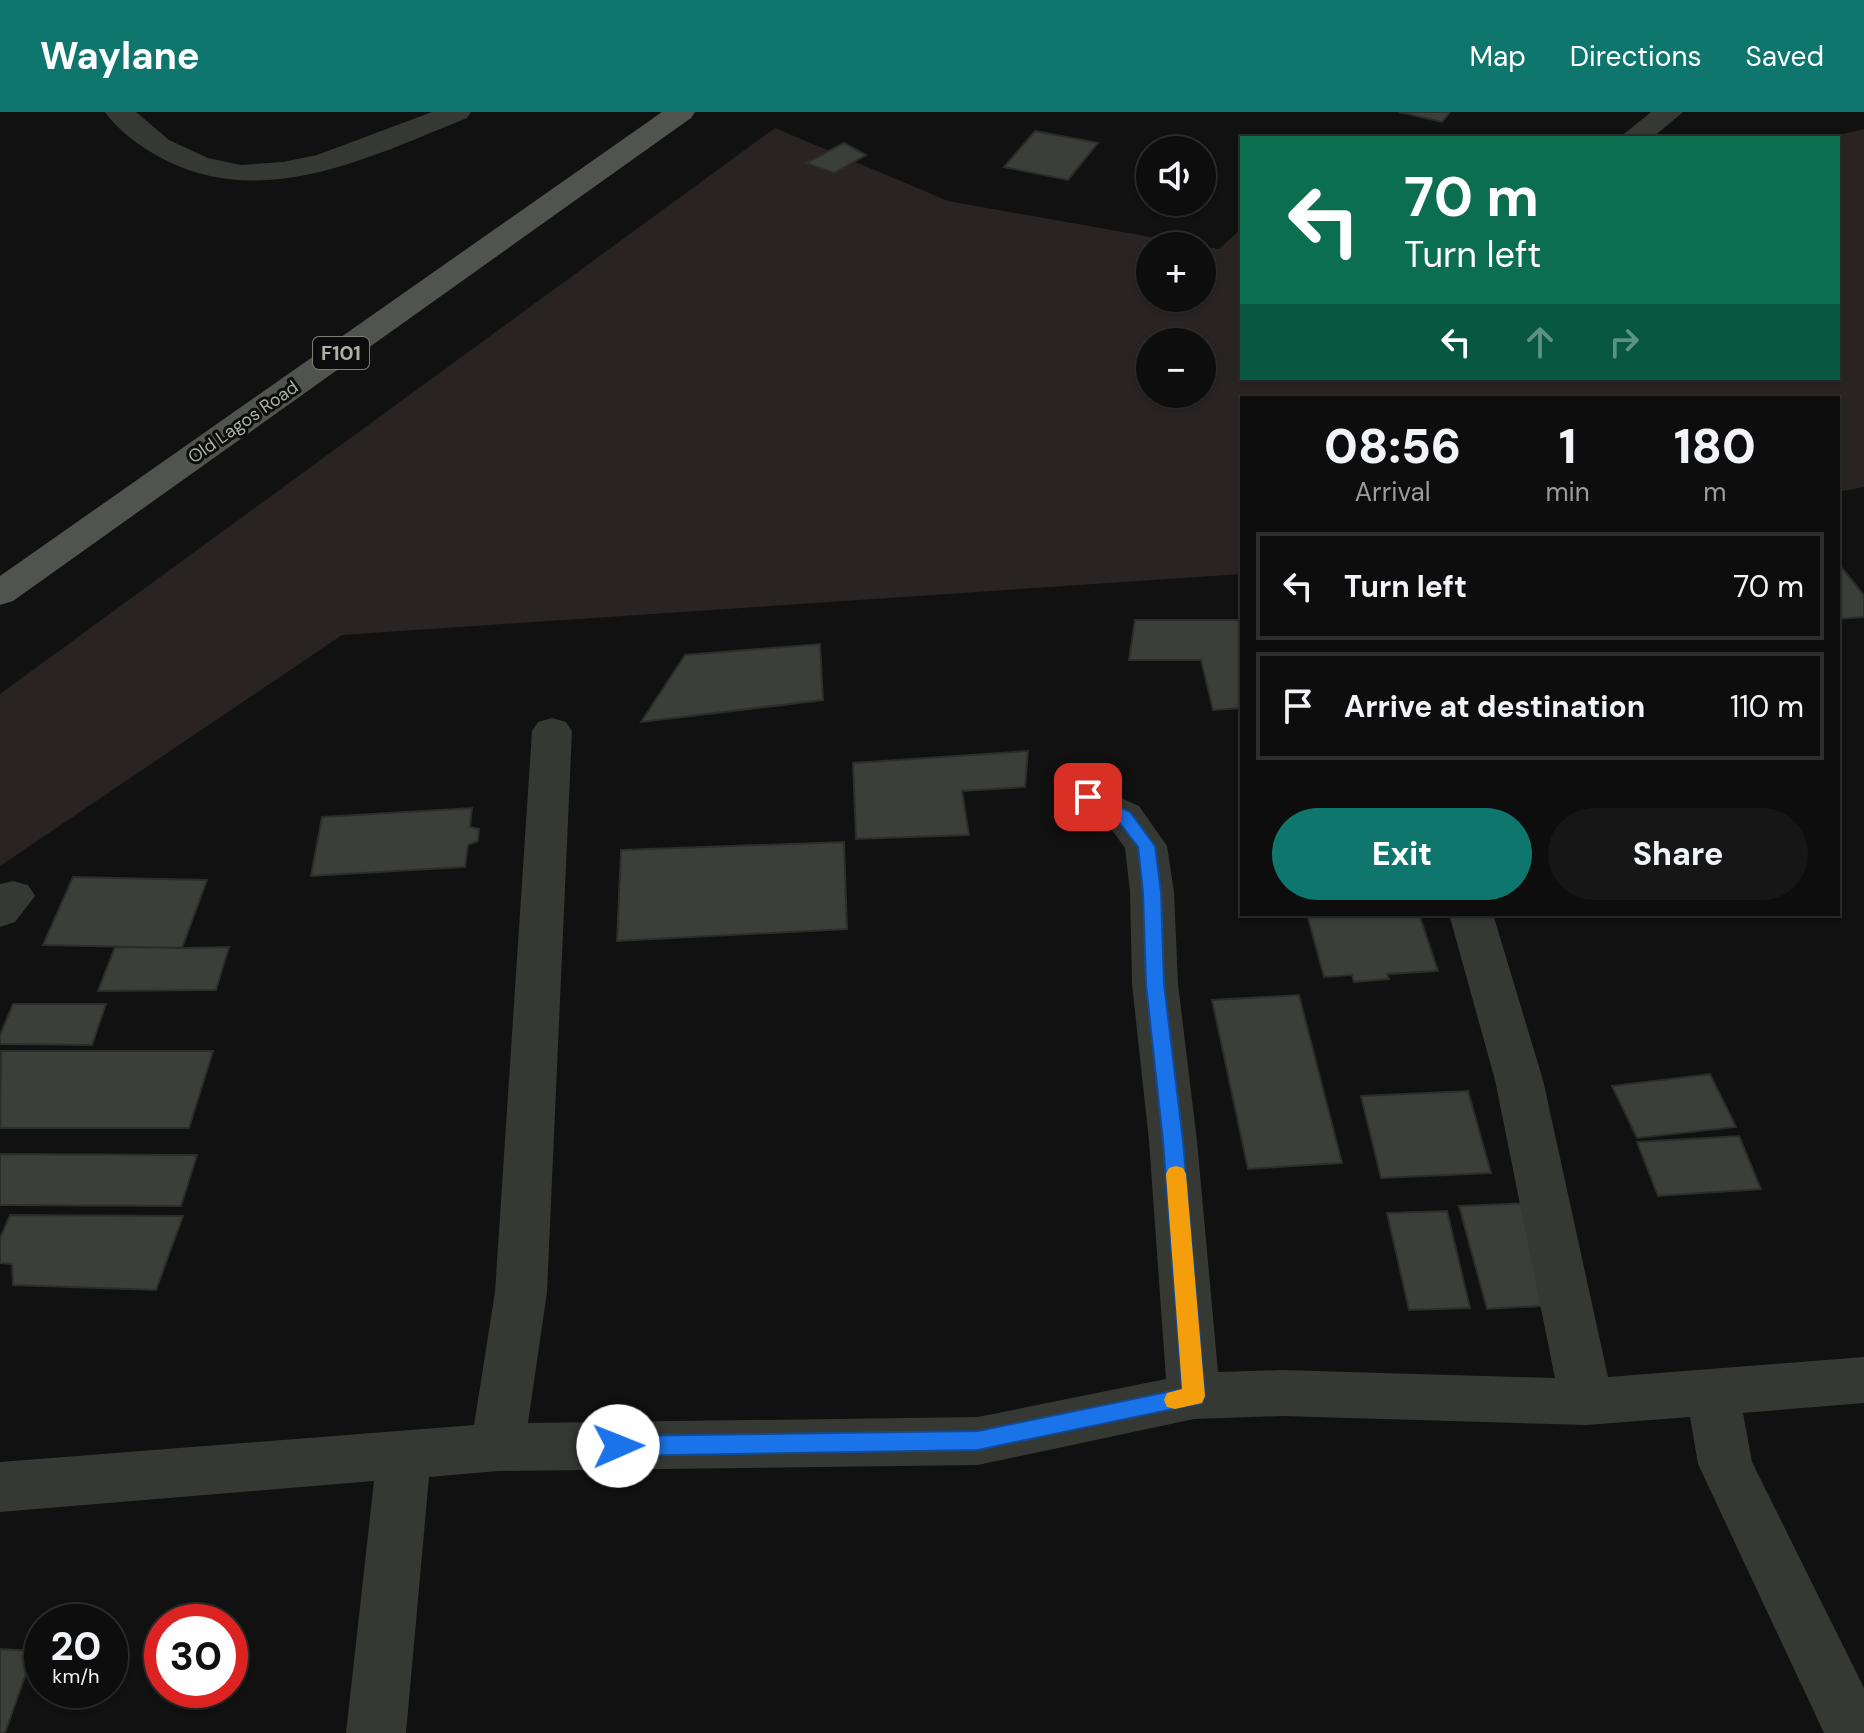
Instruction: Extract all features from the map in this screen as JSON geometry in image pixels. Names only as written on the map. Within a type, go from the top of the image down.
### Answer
[{"type":"main road","name":"Old Lagos Road","points":[[0,593],[681,112]]},
{"type":"street","points":[[119,112],[144,138],[188,163],[211,170],[259,175],[283,174],[322,163],[457,112]]},
{"type":"street","points":[[1636,136],[1669,112]]},
{"type":"street","points":[[498,1447],[521,1292],[552,731]]},
{"type":"street","points":[[1088,797],[1124,816],[1146,846],[1152,892],[1155,984],[1173,1141],[1194,1396]]},
{"type":"street","points":[[1472,916],[1519,1080],[1587,1402]]},
{"type":"street","points":[[0,1487],[498,1447],[978,1441],[1194,1396],[1282,1393],[1587,1402],[1864,1380]]},
{"type":"street","points":[[1713,1391],[1725,1464],[1810,1635],[1854,1733]]},
{"type":"street","points":[[376,1733],[404,1454]]},
{"type":"shaded area","points":[[775,128],[948,201],[1136,234],[1136,312],[1216,312],[1216,248],[1240,230],[1240,380],[1840,380],[1840,136],[1834,136],[1864,129],[1864,487],[1840,492],[1840,396],[1240,396],[1240,574],[342,635],[0,866],[0,694]]},
{"type":"building","points":[[1399,112],[1450,112],[1442,122]]},
{"type":"building","points":[[1035,131],[1098,143],[1068,180],[1004,167]]},
{"type":"building","points":[[844,143],[866,155],[834,173],[806,163]]},
{"type":"building","points":[[1840,565],[1864,595],[1864,617],[1840,619]]},
{"type":"building","points":[[1135,620],[1240,620],[1240,708],[1213,710],[1201,660],[1129,660]]},
{"type":"building","points":[[820,644],[823,700],[641,722],[685,655]]},
{"type":"building","points":[[1028,751],[1025,787],[962,791],[969,835],[856,839],[853,763]]},
{"type":"building","points":[[472,808],[470,827],[479,829],[478,841],[468,845],[465,867],[311,876],[322,817]]},
{"type":"building","points":[[844,842],[847,929],[617,941],[621,850]]},
{"type":"building","points":[[73,877],[207,880],[182,948],[43,945]]},
{"type":"building","points":[[1308,916],[1420,916],[1438,971],[1387,974],[1389,979],[1354,982],[1352,975],[1324,977]]},
{"type":"building","points":[[115,947],[229,947],[216,990],[98,991]]},
{"type":"building","points":[[1299,995],[1342,1163],[1248,1169],[1212,1000]]},
{"type":"building","points":[[13,1004],[106,1004],[92,1045],[0,1044],[0,1035]]},
{"type":"building","points":[[1,1051],[213,1051],[189,1128],[0,1128]]},
{"type":"building","points":[[1710,1074],[1736,1127],[1637,1138],[1612,1086]]},
{"type":"building","points":[[1468,1091],[1491,1173],[1381,1178],[1361,1096]]},
{"type":"building","points":[[1739,1136],[1761,1189],[1658,1196],[1637,1142]]},
{"type":"building","points":[[0,1154],[197,1155],[181,1206],[0,1205]]},
{"type":"building","points":[[1529,1203],[1559,1305],[1487,1309],[1459,1206]]},
{"type":"building","points":[[1447,1211],[1470,1308],[1409,1310],[1387,1213]]},
{"type":"building","points":[[10,1215],[183,1216],[156,1290],[13,1285],[12,1264],[0,1263],[0,1238]]},
{"type":"building","points":[[0,1649],[24,1650],[24,1679],[5,1733],[0,1733]]},
{"type":"slow traffic","points":[[1175,1400],[1194,1396],[1176,1174]]},
{"type":"route","points":[[618,1446],[978,1441],[1194,1396],[1173,1141],[1155,984],[1152,892],[1146,846],[1124,816],[1088,797]]}]
